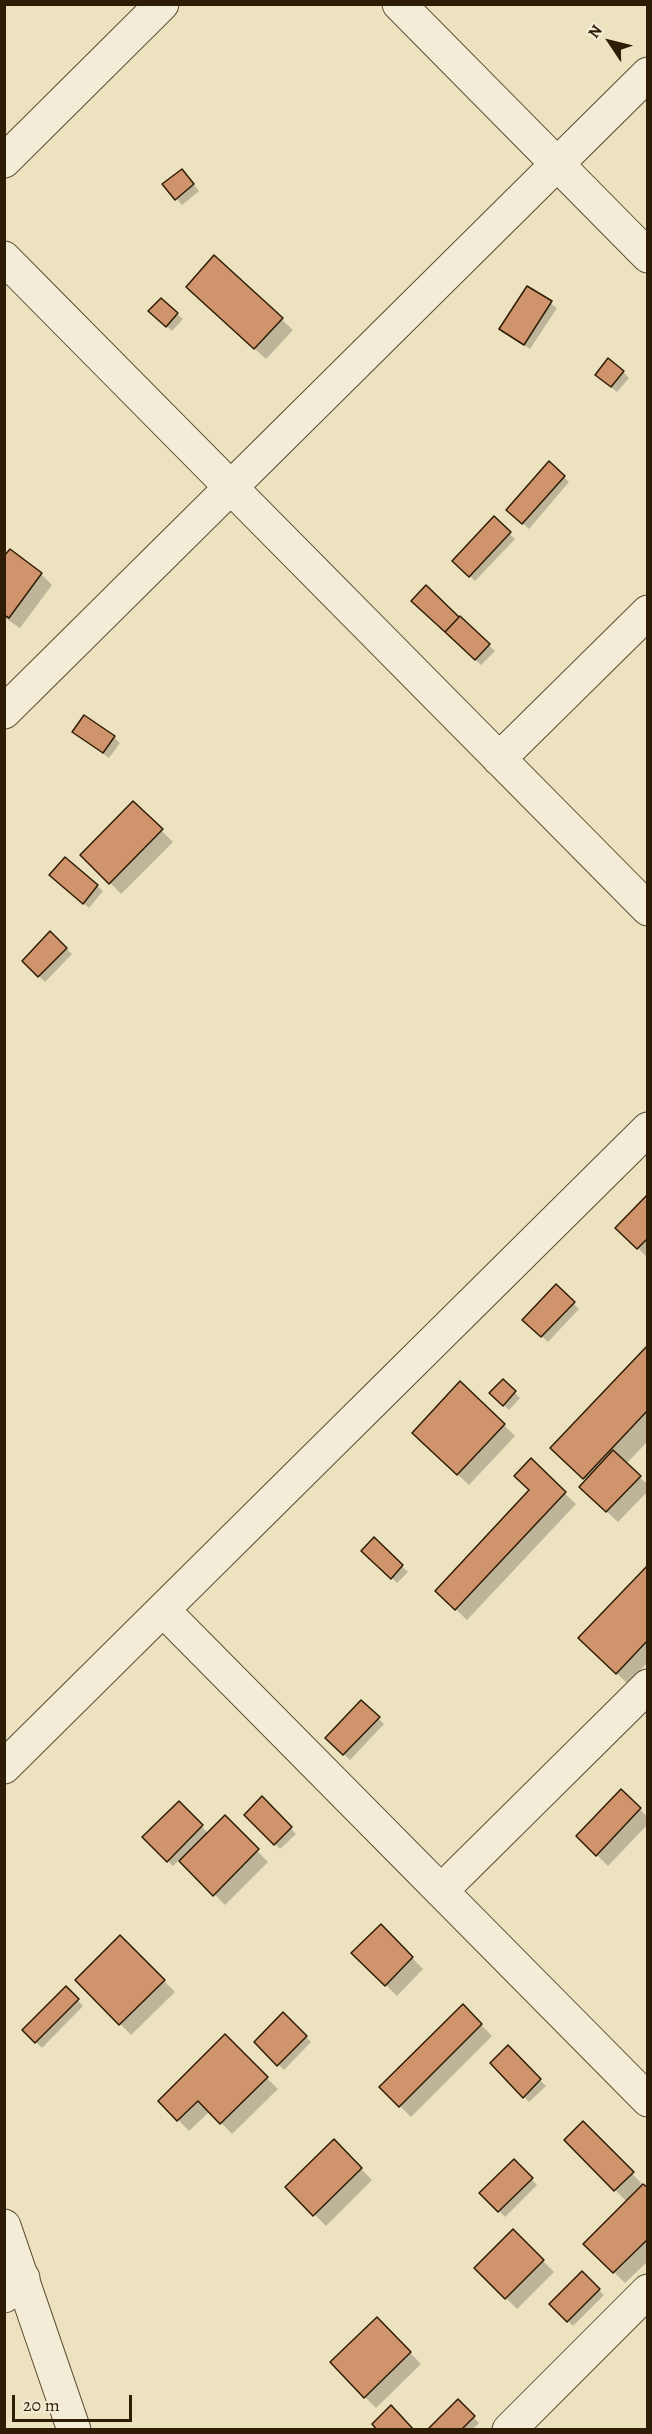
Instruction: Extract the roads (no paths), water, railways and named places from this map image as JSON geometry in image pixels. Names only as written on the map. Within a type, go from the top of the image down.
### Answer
[{"type":"street","points":[[4,161],[162,4]]},
{"type":"street","points":[[399,4],[648,256]]},
{"type":"street","points":[[4,712],[648,74]]},
{"type":"street","points":[[4,258],[648,909]]},
{"type":"street","points":[[499,759],[648,612]]},
{"type":"street","points":[[4,1767],[648,1129]]},
{"type":"street","points":[[163,1610],[648,2100]]},
{"type":"street","points":[[441,1891],[648,1686]]},
{"type":"street","points":[[4,2226],[14,2287],[74,2430]]},
{"type":"street","points":[[508,2430],[648,2291]]}]
